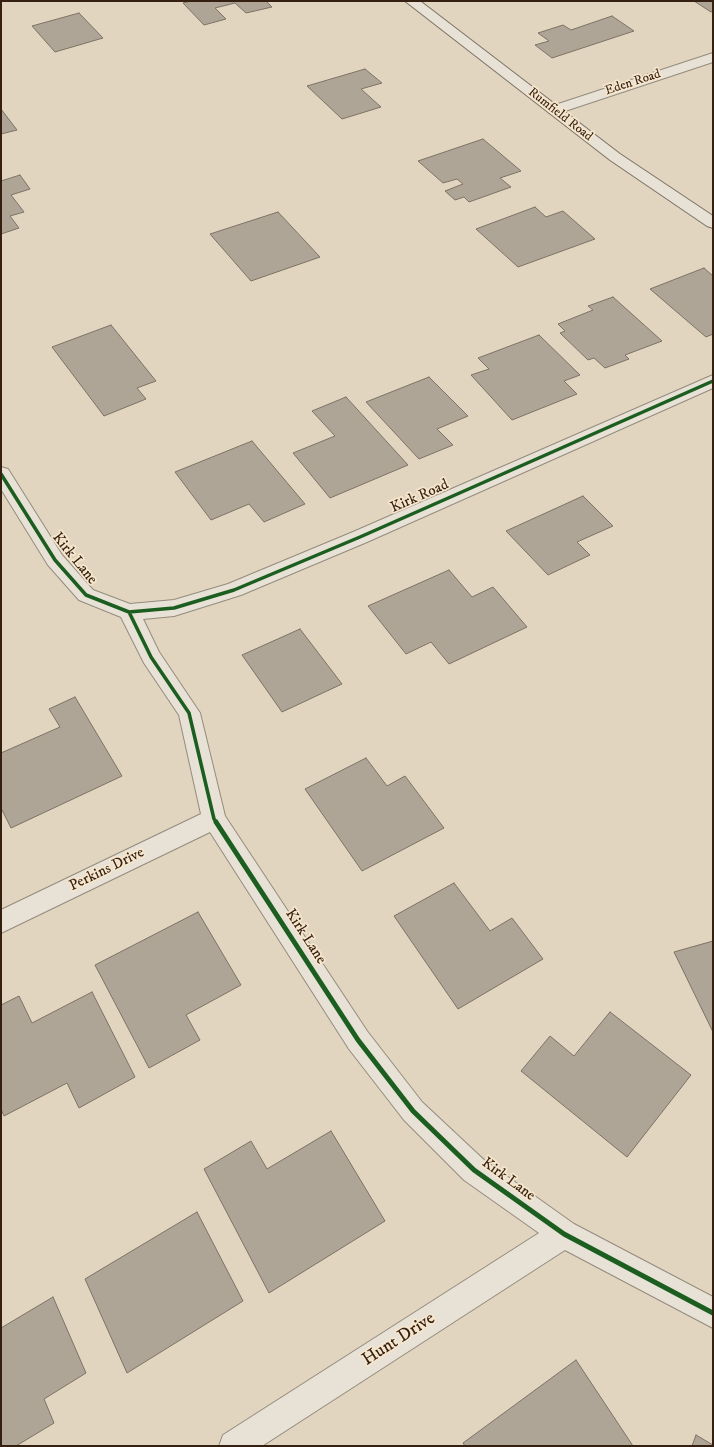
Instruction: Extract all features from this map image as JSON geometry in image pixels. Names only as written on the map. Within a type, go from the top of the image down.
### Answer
[{"type":"street","name":"Rumfield Road","points":[[412,1],[615,157],[713,222]]},
{"type":"street","name":"Eden Road","points":[[554,110],[713,57]]},
{"type":"street","name":"Kirk Road","points":[[129,612],[174,608],[234,590],[360,537],[713,381]]},
{"type":"street","name":"Kirk Lane","points":[[1,474],[55,560],[86,596],[129,612],[151,657],[189,713],[214,819],[358,1040],[413,1111],[474,1170],[564,1234],[713,1312]]},
{"type":"street","name":"Perkins Drive","points":[[1,922],[214,819]]},
{"type":"street","name":"Hunt Drive","points":[[234,1446],[564,1234]]},
{"type":"building","points":[[191,1],[266,1],[272,7],[246,13],[235,3],[215,8],[226,19],[204,25],[183,3]]},
{"type":"building","points":[[694,1],[713,1],[713,11],[711,12]]},
{"type":"building","points":[[79,13],[103,38],[55,52],[32,26]]},
{"type":"building","points":[[612,16],[634,31],[552,58],[535,45],[549,41],[538,33],[563,25],[571,30]]},
{"type":"building","points":[[365,69],[382,83],[361,89],[381,107],[342,119],[307,86]]},
{"type":"building","points":[[1,109],[17,130],[1,134]]},
{"type":"building","points":[[483,139],[521,171],[500,178],[511,187],[469,202],[464,197],[455,200],[445,191],[463,184],[457,179],[443,183],[418,161]]},
{"type":"building","points":[[20,175],[30,189],[11,195],[24,212],[10,216],[19,228],[1,234],[1,181]]},
{"type":"building","points":[[535,207],[546,217],[563,211],[595,239],[518,267],[476,229]]},
{"type":"building","points":[[278,212],[320,257],[251,281],[210,234]]},
{"type":"building","points":[[704,268],[713,276],[713,334],[706,337],[650,289]]},
{"type":"building","points":[[613,297],[662,341],[625,355],[629,359],[605,368],[594,358],[588,360],[560,333],[565,331],[558,324],[593,310],[588,306]]},
{"type":"building","points":[[111,325],[156,381],[137,388],[146,399],[104,416],[52,347]]},
{"type":"building","points":[[539,335],[580,375],[564,381],[577,394],[512,420],[471,375],[489,369],[478,358]]},
{"type":"building","points":[[429,377],[468,416],[437,429],[453,445],[419,459],[366,402]]},
{"type":"building","points":[[346,397],[408,465],[330,498],[293,453],[335,436],[312,411]]},
{"type":"building","points":[[252,441],[305,504],[264,522],[249,504],[211,520],[175,472]]},
{"type":"building","points":[[583,496],[613,526],[577,542],[590,555],[548,575],[506,531]]},
{"type":"building","points":[[449,570],[472,597],[493,587],[527,627],[449,664],[431,642],[406,654],[368,606]]},
{"type":"building","points":[[300,629],[342,684],[282,712],[242,655]]},
{"type":"building","points":[[75,697],[122,776],[11,828],[1,808],[1,753],[60,727],[49,709]]},
{"type":"building","points":[[366,758],[387,786],[405,776],[444,828],[362,871],[305,789]]},
{"type":"building","points":[[454,883],[490,931],[512,918],[543,959],[458,1009],[394,916]]},
{"type":"building","points":[[198,912],[241,985],[186,1015],[200,1040],[149,1068],[95,965]]},
{"type":"building","points":[[713,941],[713,1032],[674,952]]},
{"type":"building","points":[[92,992],[135,1077],[79,1108],[67,1083],[4,1116],[1,1109],[1,1005],[19,996],[32,1023]]},
{"type":"building","points":[[610,1012],[691,1075],[627,1157],[521,1071],[550,1036],[574,1056]]},
{"type":"building","points":[[331,1131],[385,1221],[269,1293],[204,1169],[251,1141],[267,1169]]},
{"type":"building","points":[[197,1212],[243,1301],[127,1373],[85,1279]]},
{"type":"building","points":[[53,1297],[86,1373],[44,1399],[54,1423],[16,1446],[1,1446],[1,1328]]},
{"type":"building","points":[[576,1360],[633,1446],[465,1446],[463,1443]]},
{"type":"building","points":[[696,1435],[713,1445],[713,1446],[692,1446]]},
{"type":"cycle path","points":[[129,612],[174,608],[234,590],[360,537],[713,381]]},
{"type":"cycle path","points":[[1,474],[55,560],[86,595],[129,612],[151,657],[189,713],[214,819],[358,1040],[413,1111],[474,1170],[564,1234],[713,1313]]}]
